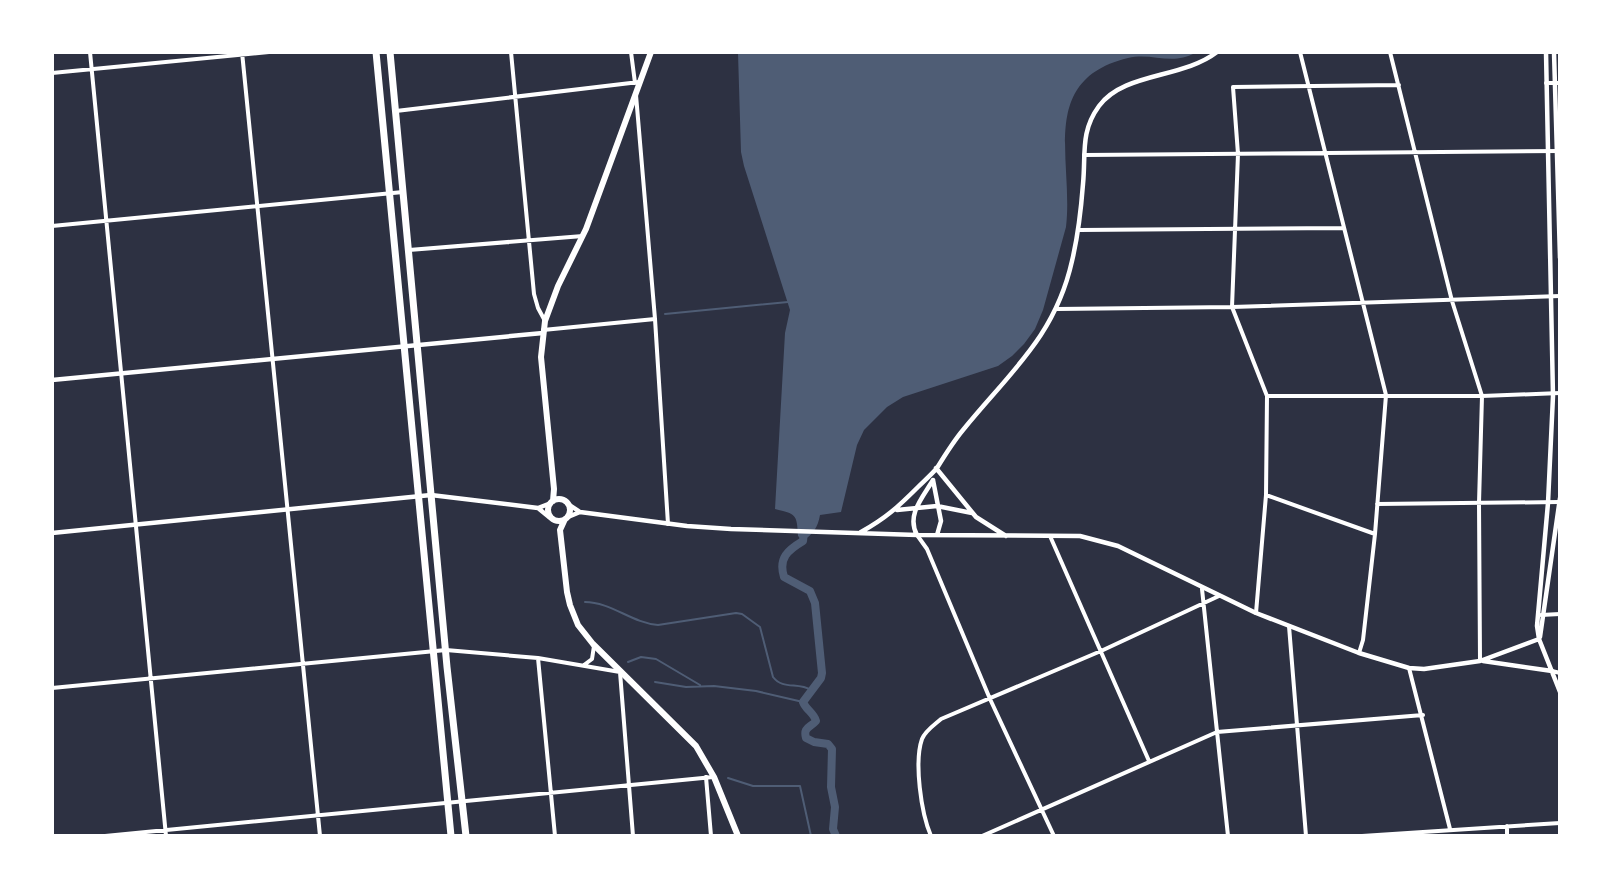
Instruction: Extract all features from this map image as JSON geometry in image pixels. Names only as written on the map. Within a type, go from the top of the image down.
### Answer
[{"type":"highway","points":[[376,52],[451,836]]},
{"type":"highway","points":[[390,52],[446,650],[466,836]]},
{"type":"main road","points":[[651,52],[637,83],[636,92],[583,236],[558,286],[545,321],[541,357],[554,489],[552,502],[548,509],[551,518],[560,530],[570,605],[578,625],[594,646],[692,742],[714,777],[738,836]]},
{"type":"main road","points":[[554,489],[570,510],[560,530]]},
{"type":"main road","points":[[552,502],[565,502]]},
{"type":"main road","points":[[551,518],[559,522],[567,518]]},
{"type":"street","points":[[90,52],[166,836]]},
{"type":"street","points":[[52,73],[269,52]]},
{"type":"street","points":[[511,52],[534,294],[545,321]]},
{"type":"street","points":[[395,111],[637,83],[632,52]]},
{"type":"street","points":[[859,533],[896,510],[936,468],[961,432],[1026,358],[1057,309],[1064,292],[1078,230],[1084,136],[1088,123],[1100,104],[1108,96],[1130,84],[1196,66],[1217,52]]},
{"type":"street","points":[[1300,52],[1386,395],[1375,534],[1363,640],[1359,653]]},
{"type":"street","points":[[1390,52],[1452,301],[1482,396],[1479,503],[1480,661]]},
{"type":"street","points":[[1546,52],[1553,393],[1539,639],[1560,692]]},
{"type":"street","points":[[1554,52],[1557,83],[1560,258]]},
{"type":"street","points":[[242,54],[320,836]]},
{"type":"street","points":[[1546,83],[1557,83]]},
{"type":"street","points":[[1256,613],[1266,495],[1267,396],[1232,307],[1238,154],[1233,87],[1399,85]]},
{"type":"street","points":[[636,92],[655,319],[668,524]]},
{"type":"street","points":[[1084,155],[1558,151]]},
{"type":"street","points":[[52,226],[403,192]]},
{"type":"street","points":[[1078,230],[1235,231],[1344,228]]},
{"type":"street","points":[[408,250],[583,236]]},
{"type":"street","points":[[1057,309],[1232,307],[1560,296]]},
{"type":"street","points":[[52,380],[417,345],[655,319]]},
{"type":"street","points":[[1267,396],[1482,396],[1560,393]]},
{"type":"street","points":[[936,468],[933,480],[912,520],[917,535],[924,542],[990,699],[1054,836]]},
{"type":"street","points":[[936,468],[972,513],[1006,536]]},
{"type":"street","points":[[933,480],[941,521],[936,535]]},
{"type":"street","points":[[52,533],[431,495],[538,508],[552,502]]},
{"type":"street","points":[[1266,495],[1375,534]]},
{"type":"street","points":[[1377,504],[1548,503],[1559,501],[1540,615]]},
{"type":"street","points":[[565,502],[580,512],[705,528],[917,535],[1080,536],[1119,546],[1202,589],[1256,613],[1359,653],[1409,668],[1424,669],[1480,661],[1539,639]]},
{"type":"street","points":[[896,510],[937,506],[972,513]]},
{"type":"street","points":[[538,508],[551,518]]},
{"type":"street","points":[[567,518],[580,512]]},
{"type":"street","points":[[1050,535],[1149,761]]},
{"type":"street","points":[[1202,589],[1228,836]]},
{"type":"street","points":[[931,836],[923,811],[919,786],[922,739],[927,731],[941,719],[1101,651],[1219,596]]},
{"type":"street","points":[[1540,615],[1560,614]]},
{"type":"street","points":[[1289,626],[1306,836]]},
{"type":"street","points":[[583,666],[592,659],[594,646]]},
{"type":"street","points":[[52,688],[446,650],[538,658],[620,672],[633,836]]},
{"type":"street","points":[[538,658],[555,836]]},
{"type":"street","points":[[1480,661],[1560,673]]},
{"type":"street","points":[[1409,668],[1423,715],[1450,829]]},
{"type":"street","points":[[982,836],[1216,732],[1423,715]]},
{"type":"street","points":[[706,777],[711,836]]},
{"type":"street","points":[[105,836],[714,777]]},
{"type":"street","points":[[1362,836],[1560,823]]},
{"type":"street","points":[[1507,826],[1508,836]]},
{"type":"water","points":[[738,53],[1195,53],[1170,59],[1128,58],[1100,69],[1081,84],[1071,104],[1066,126],[1066,227],[1043,310],[1035,329],[1012,356],[998,366],[903,397],[887,407],[864,430],[857,445],[841,512],[820,515],[814,530],[803,541],[798,536],[794,516],[775,509],[785,333],[790,310],[741,152]]},
{"type":"waterway","points":[[665,314],[788,302]]},
{"type":"waterway","points":[[804,532],[803,541],[793,548],[783,560],[782,570],[784,577],[810,591],[815,603],[822,673],[821,678],[803,702],[816,721],[806,730],[805,734],[806,738],[828,744],[832,749],[831,787],[835,807],[833,829],[836,836]]},
{"type":"waterway","points":[[585,602],[604,605],[639,621],[658,625],[742,614],[760,627],[773,677],[786,685],[801,686],[811,690]]},
{"type":"waterway","points":[[628,662],[641,657],[656,659],[700,685]]},
{"type":"waterway","points":[[655,682],[686,687],[714,686],[756,691],[803,702]]},
{"type":"waterway","points":[[728,778],[753,786],[800,786],[811,836]]}]
